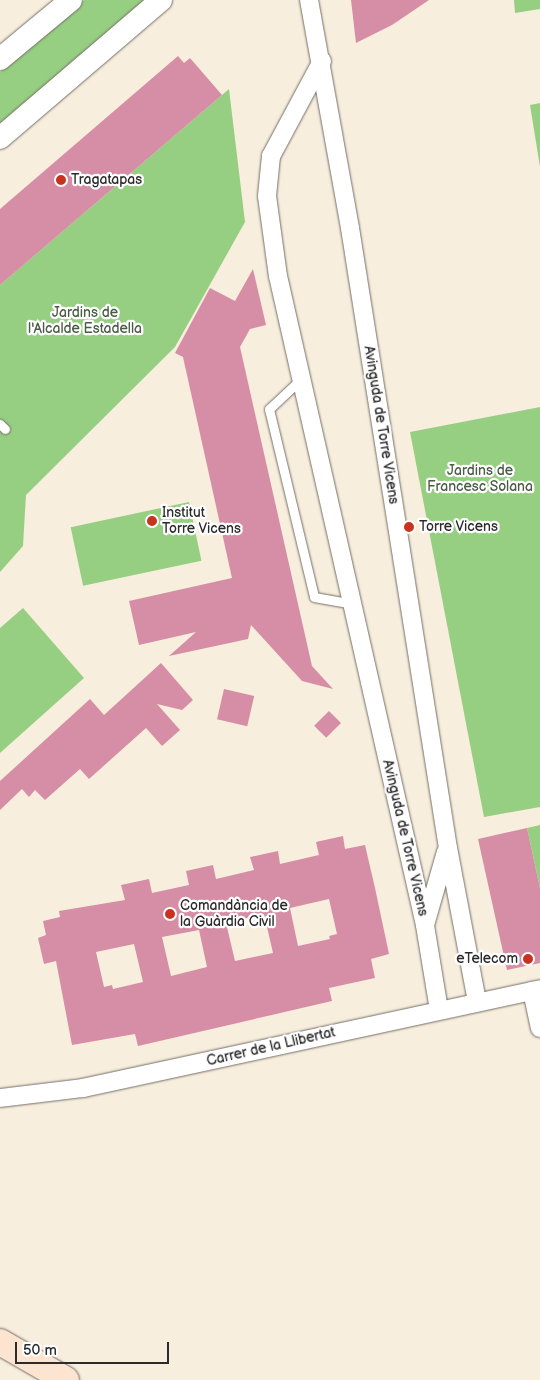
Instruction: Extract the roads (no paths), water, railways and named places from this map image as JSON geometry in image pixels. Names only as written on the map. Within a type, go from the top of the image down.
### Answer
[{"type":"main road","points":[[0,1342],[66,1380]]},
{"type":"street","points":[[0,59],[71,0]]},
{"type":"street","points":[[0,138],[161,0]]},
{"type":"street","name":"Avinguda de Torre Vicens","points":[[309,0],[322,61],[448,848],[478,1002]]},
{"type":"street","name":"Avinguda de Torre Vicens","points":[[322,61],[271,156],[267,196],[278,276],[425,925],[439,1010]]},
{"type":"street","name":"Avinguda de Torre Vicens","points":[[425,925],[448,848]]},
{"type":"street","points":[[536,990],[540,1028]]},
{"type":"street","name":"Carrer de la Llibertat","points":[[0,1098],[83,1088],[536,990]]},
{"type":"lane","points":[[301,379],[269,409],[314,597],[352,604]]},
{"type":"place","name":"Tragatapas","points":[[61,180]]},
{"type":"place","name":"Institut Torre Vicens","points":[[152,521]]},
{"type":"place","name":"Torre Vicens","points":[[409,527]]},
{"type":"place","name":"Comandància de la Guàrdia Civil","points":[[170,914]]},
{"type":"place","name":"eTelecom","points":[[528,959]]},
{"type":"park label","name":"Jardins de l'Alcalde Estadella","points":[[85,322]]},
{"type":"park label","name":"Jardins de Francesc Solana","points":[[480,480]]}]
